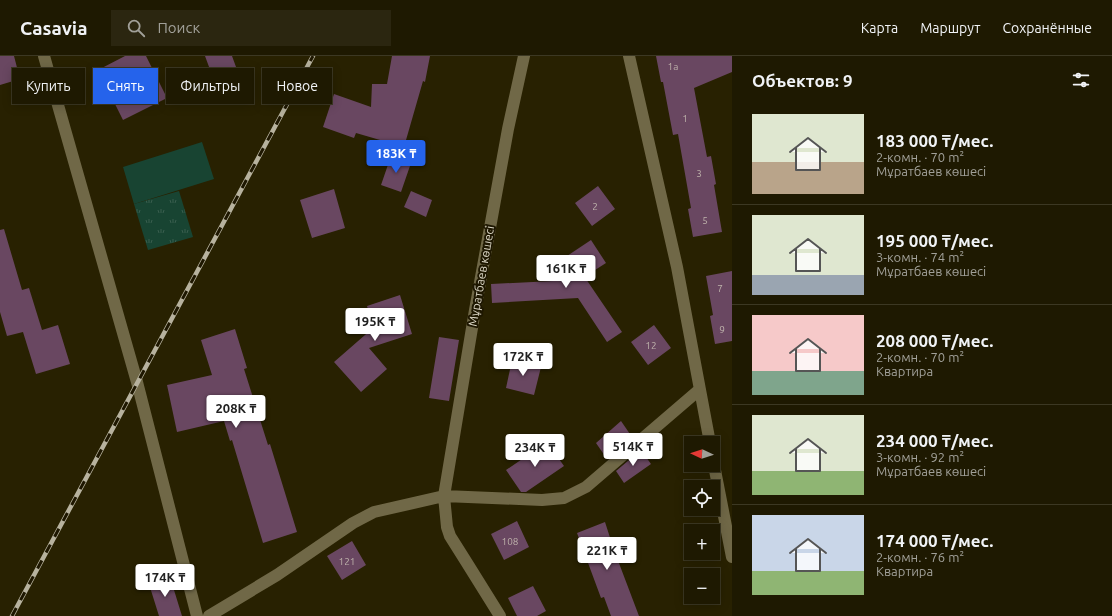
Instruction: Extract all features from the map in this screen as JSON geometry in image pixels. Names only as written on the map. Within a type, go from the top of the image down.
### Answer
[{"type":"street","points":[[44,56],[137,382],[197,616]]},
{"type":"street","name":"Мұратбаев көшесі","points":[[500,616],[450,536],[447,527],[444,496],[479,287],[508,129],[524,56]]},
{"type":"street","points":[[629,56],[677,267],[709,436]]},
{"type":"street","points":[[209,616],[277,574],[353,523],[374,512],[444,496],[542,500],[564,498],[586,487],[699,390]]},
{"type":"street","points":[[715,472],[732,557]]},
{"type":"green space","points":[[202,142],[214,179],[134,204],[123,167]]},
{"type":"green space","points":[[179,191],[193,237],[148,250],[134,204]]},
{"type":"building","points":[[0,56],[14,56],[17,68],[12,68],[12,81],[0,85]]},
{"type":"building","points":[[125,56],[146,56],[152,68],[102,68]]},
{"type":"building","points":[[205,56],[232,56],[236,68],[209,68]]},
{"type":"building","points":[[392,56],[430,56],[425,82],[423,81],[404,147],[356,133],[354,138],[323,127],[331,104],[332,104],[334,94],[371,107],[372,84],[387,84]]},
{"type":"building","points":[[656,56],[732,56],[732,72],[694,88],[707,157],[711,156],[722,232],[693,237],[688,209],[691,208],[678,134],[673,135],[663,82],[661,82]]},
{"type":"building","points":[[158,80],[166,96],[166,98],[158,102]]},
{"type":"building","points":[[115,104],[155,104],[123,120]]},
{"type":"building","points":[[391,156],[411,163],[401,192],[381,185]]},
{"type":"building","points":[[598,186],[615,209],[592,226],[575,203]]},
{"type":"building","points":[[334,189],[345,228],[312,238],[300,200]]},
{"type":"building","points":[[411,191],[432,200],[426,217],[404,207]]},
{"type":"building","points":[[4,229],[22,290],[29,288],[42,330],[58,325],[70,364],[36,374],[23,332],[7,336],[0,312],[0,230]]},
{"type":"building","points":[[591,240],[606,263],[581,279],[586,279],[622,332],[607,342],[578,298],[492,303],[491,284],[573,280],[561,260]]},
{"type":"building","points":[[732,271],[732,341],[715,344],[710,316],[713,315],[706,276]]},
{"type":"building","points":[[400,295],[412,334],[369,348],[387,369],[361,392],[334,362],[373,328],[367,306]]},
{"type":"building","points":[[654,325],[671,348],[648,365],[631,342]]},
{"type":"building","points":[[235,329],[247,368],[244,369],[268,445],[270,444],[297,532],[263,543],[232,440],[230,441],[224,421],[177,432],[167,385],[212,375],[201,340]]},
{"type":"building","points":[[439,337],[459,340],[449,401],[429,398]]},
{"type":"building","points":[[512,360],[541,367],[534,395],[506,388]]},
{"type":"building","points":[[621,421],[632,437],[607,459],[596,443]]},
{"type":"building","points":[[547,442],[564,466],[526,492],[521,492],[506,470]]},
{"type":"building","points":[[641,450],[651,464],[624,483],[616,471]]},
{"type":"building","points":[[517,521],[529,547],[504,560],[491,534]]},
{"type":"building","points":[[605,522],[639,616],[611,616],[604,597],[601,598],[577,533]]},
{"type":"building","points":[[352,541],[366,565],[342,580],[327,556]]},
{"type":"building","points":[[170,577],[182,616],[159,616],[149,584]]},
{"type":"building","points":[[533,586],[546,611],[537,616],[517,616],[508,598]]},
{"type":"railway","points":[[12,616],[313,56]]}]
